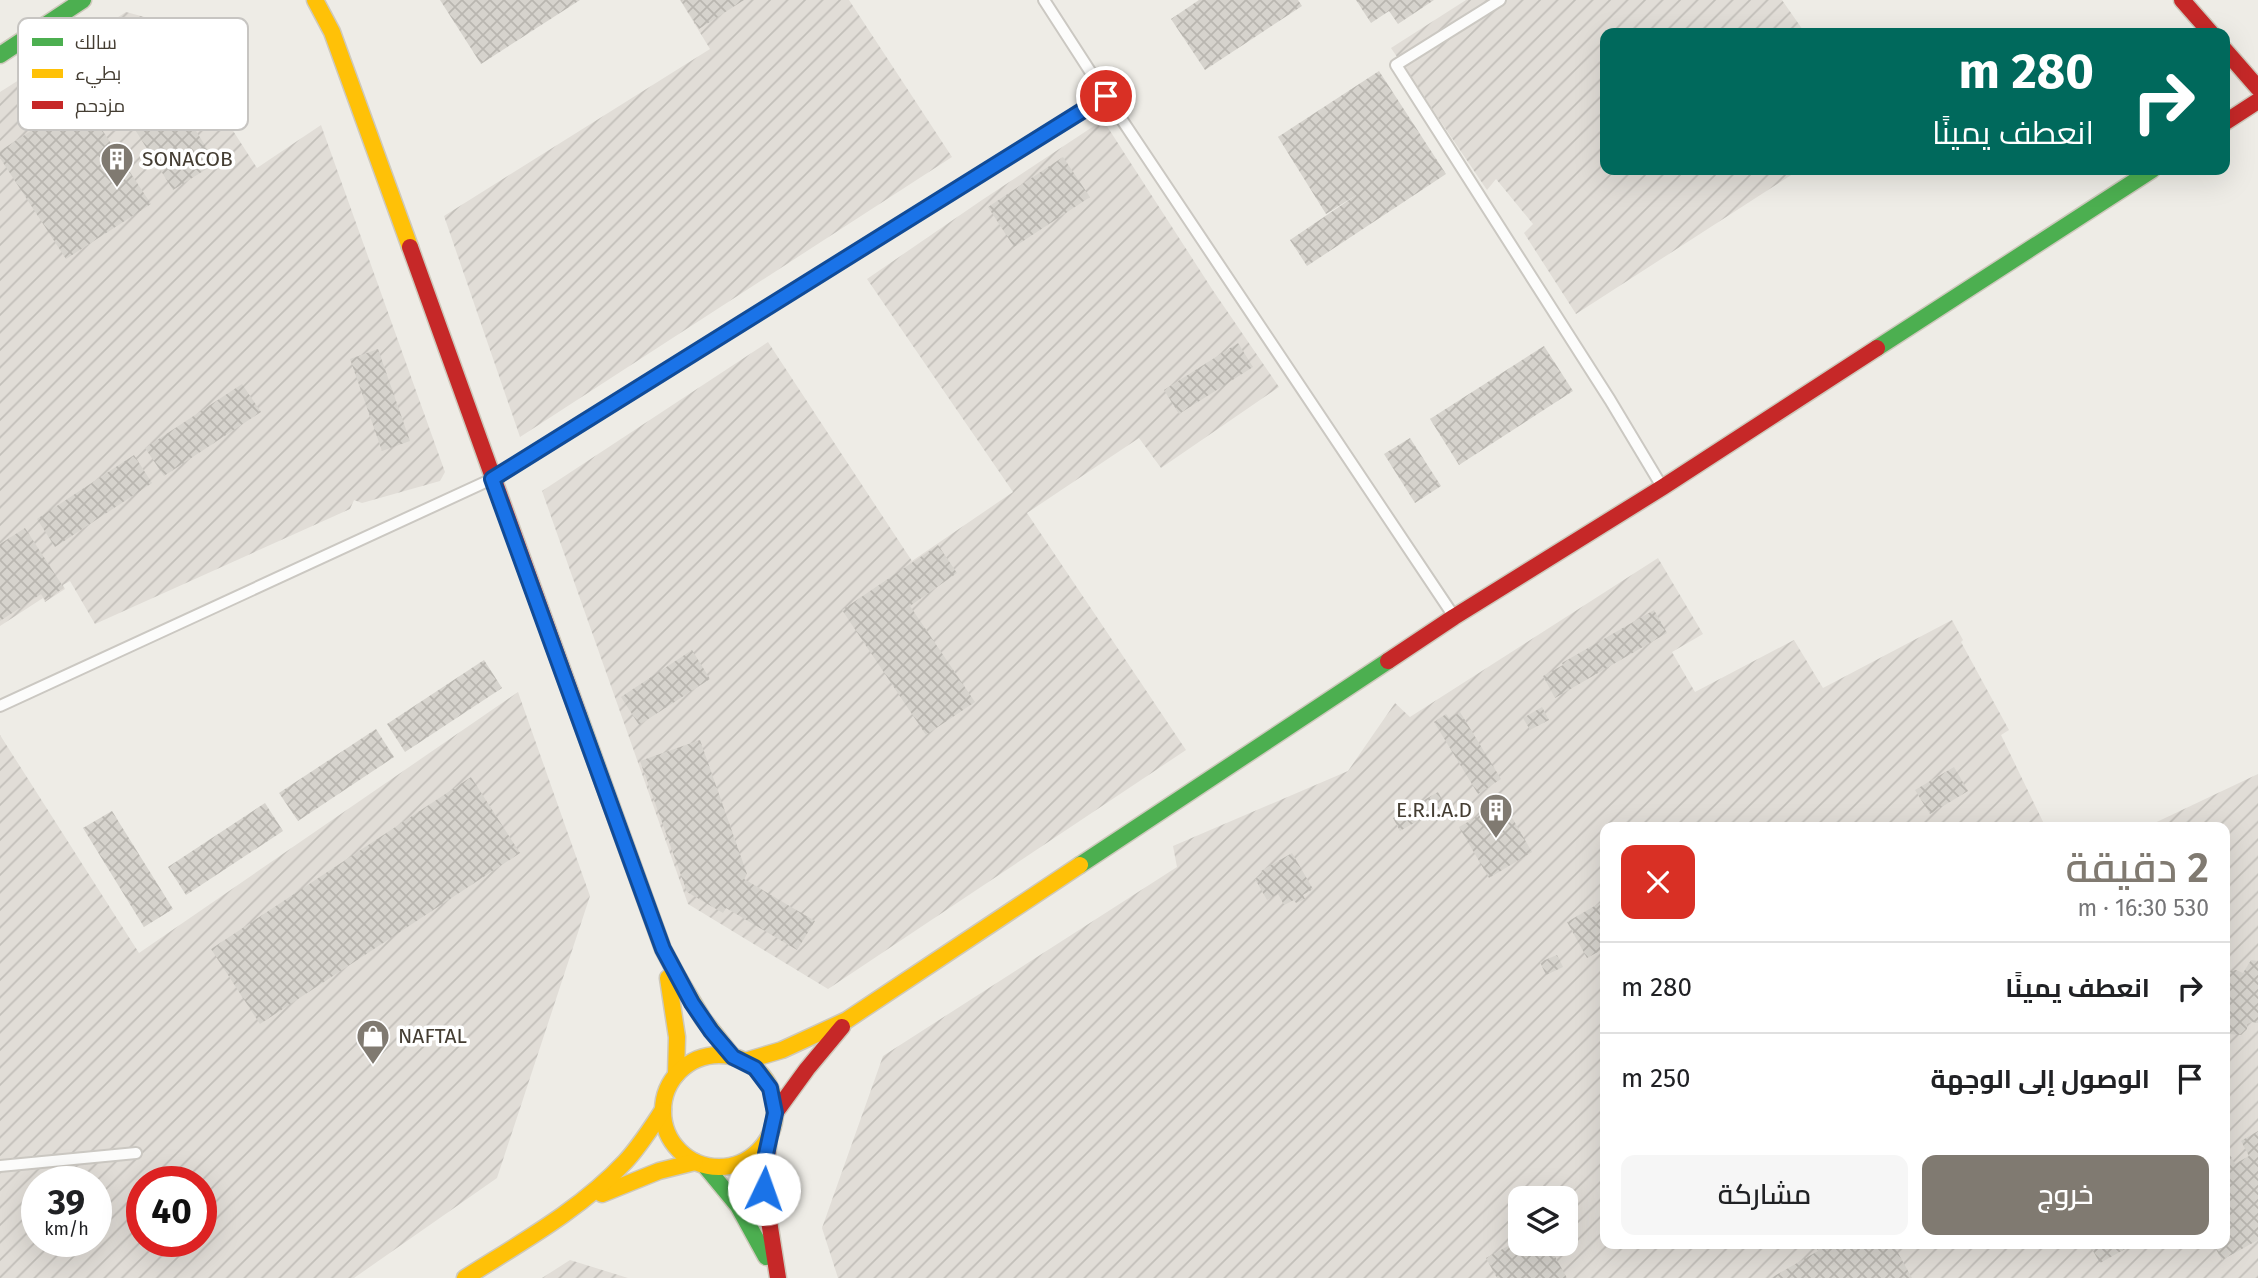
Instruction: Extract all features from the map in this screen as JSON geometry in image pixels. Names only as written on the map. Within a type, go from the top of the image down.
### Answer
[{"type":"street","points":[[56,18],[83,0]]},
{"type":"street","points":[[315,0],[332,32],[663,949],[696,1010],[739,1059],[764,1077],[774,1100],[775,1113],[765,1163],[764,1189],[777,1278]]},
{"type":"street","points":[[328,0],[332,32]]},
{"type":"street","points":[[2182,0],[2207,28]]},
{"type":"street","points":[[0,55],[18,43]]},
{"type":"street","points":[[2230,56],[2258,88]]},
{"type":"street","points":[[2230,119],[2258,101]]},
{"type":"street","points":[[777,1278],[738,1206],[700,1164],[675,1146],[664,1122],[663,1110],[669,1086],[676,1075],[696,1060],[708,1056],[739,1059],[782,1050],[847,1020],[1454,617],[1663,487],[2144,175]]},
{"type":"street","points":[[663,949],[676,1027],[676,1075]]},
{"type":"street","points":[[775,1113],[847,1020]]},
{"type":"street","points":[[578,1205],[636,1151],[663,1110]]},
{"type":"street","points":[[466,1278],[578,1205],[642,1177],[700,1164],[717,1167],[742,1162],[753,1156],[769,1137]]},
{"type":"lane","points":[[1044,0],[1454,617]]},
{"type":"lane","points":[[1500,0],[1395,65],[1663,487]]},
{"type":"lane","points":[[0,706],[492,479],[1106,96]]},
{"type":"lane","points":[[0,1166],[136,1153]]},
{"type":"shaded area","points":[[680,0],[849,0],[952,157],[520,437],[444,216],[710,49]]},
{"type":"shaded area","points":[[1466,0],[1782,0],[1802,28],[1600,28],[1600,175],[1791,175],[1576,314],[1524,233],[1533,224],[1496,179],[1487,190],[1391,48]]},
{"type":"shaded area","points":[[126,12],[148,18],[117,18]]},
{"type":"shaded area","points":[[18,81],[18,130],[233,130],[257,168],[321,125],[445,472],[440,481],[362,503],[354,500],[350,509],[95,624],[70,581],[63,585],[65,589],[45,602],[43,598],[0,626],[0,92]]},
{"type":"shaded area","points":[[1103,120],[1279,387],[1161,468],[1139,438],[1027,513],[1186,750],[828,989],[688,904],[542,491],[768,342],[912,561],[1013,492],[867,279]]},
{"type":"shaded area","points":[[1658,558],[1703,634],[1672,652],[1695,692],[1794,640],[1823,688],[1952,620],[1963,640],[1961,642],[2009,730],[2001,735],[2043,822],[1600,822],[1600,1249],[2230,1249],[2230,822],[2157,822],[2258,774],[2258,1278],[838,1278],[822,1228],[883,1056],[1177,867],[1173,846],[1348,771],[1395,703],[1410,717]]},
{"type":"shaded area","name":"NAFTAL","points":[[518,692],[590,896],[497,1178],[354,1278],[0,1278],[0,735],[139,953]]},
{"type":"shaded area","points":[[570,1260],[628,1278],[542,1278]]},
{"type":"building","points":[[440,0],[580,0],[481,64]]},
{"type":"building","points":[[744,0],[699,29],[681,1]]},
{"type":"building","points":[[1199,0],[1298,0],[1302,6],[1205,70],[1171,19]]},
{"type":"building","points":[[1356,0],[1434,0],[1398,24],[1389,11],[1371,23]]},
{"type":"building","points":[[1379,71],[1446,174],[1307,266],[1290,240],[1358,194],[1326,214],[1278,137]]},
{"type":"building","points":[[32,130],[102,130],[151,204],[66,259],[0,158],[0,151]]},
{"type":"building","points":[[135,130],[195,130],[216,163],[173,190]]},
{"type":"building","points":[[1063,157],[1090,197],[1014,247],[988,207]]},
{"type":"building","points":[[1238,343],[1253,367],[1179,414],[1164,390]]},
{"type":"building","points":[[1544,346],[1573,391],[1459,465],[1430,419]]},
{"type":"building","points":[[378,349],[410,441],[382,451],[350,359]]},
{"type":"building","points":[[242,384],[261,412],[164,476],[145,448]]},
{"type":"building","points":[[1410,438],[1441,486],[1415,503],[1384,454]]},
{"type":"building","points":[[134,455],[152,483],[55,547],[37,519]]},
{"type":"building","points":[[25,528],[64,588],[45,600],[41,594],[0,621],[0,544]]},
{"type":"building","points":[[938,545],[957,573],[910,606],[975,702],[926,735],[842,610]]},
{"type":"building","points":[[1654,610],[1667,633],[1555,698],[1543,676]]},
{"type":"building","points":[[692,650],[710,679],[639,725],[621,697]]},
{"type":"building","points":[[484,660],[502,688],[405,752],[387,724]]},
{"type":"building","points":[[1542,707],[1549,720],[1530,730],[1523,718]]},
{"type":"building","name":"E.R.I.A.D","points":[[1460,712],[1501,779],[1478,794],[1434,722],[1446,714],[1449,718]]},
{"type":"building","points":[[376,729],[394,757],[298,821],[279,793]]},
{"type":"building","points":[[700,740],[747,874],[744,879],[815,921],[797,950],[726,908],[723,913],[687,892],[640,761]]},
{"type":"building","points":[[1954,767],[1968,791],[1930,814],[1915,790]]},
{"type":"building","points":[[471,777],[520,853],[260,1024],[211,949]]},
{"type":"building","name":"E.R.I.A.D","points":[[1438,792],[1445,805],[1400,831],[1393,818]]},
{"type":"building","name":"E.R.I.A.D","points":[[1503,802],[1532,852],[1489,878],[1459,827]]},
{"type":"building","points":[[265,803],[283,831],[186,895],[168,867]]},
{"type":"building","points":[[112,811],[173,909],[144,927],[83,828]]},
{"type":"building","points":[[1292,853],[1313,889],[1303,895],[1305,899],[1296,903],[1294,900],[1284,905],[1278,894],[1267,900],[1255,879],[1263,874],[1261,871]]},
{"type":"building","points":[[1600,903],[1600,951],[1587,958],[1567,922]]},
{"type":"building","points":[[1557,955],[1563,967],[1546,975],[1540,962]]},
{"type":"building","points":[[2251,960],[2258,961],[2258,1023],[2247,1024],[2247,1029],[2241,1035],[2230,1034],[2230,972],[2236,970],[2243,973]]},
{"type":"building","points":[[2258,1131],[2258,1240],[2222,1260],[2216,1249],[2230,1249],[2230,1155],[2235,1164],[2249,1156],[2241,1141]]},
{"type":"building","points":[[1508,1246],[1508,1256],[1555,1256],[1567,1278],[1497,1278],[1486,1258]]},
{"type":"building","points":[[1817,1249],[1896,1249],[1912,1278],[1771,1278],[1818,1251]]},
{"type":"building","points":[[2092,1249],[2125,1249],[2100,1263]]},
{"type":"traffic: fast","points":[[56,18],[83,0]]},
{"type":"traffic: fast","points":[[0,55],[18,43]]},
{"type":"traffic: fast","points":[[1877,348],[2144,175]]},
{"type":"traffic: fast","points":[[1080,865],[1388,661]]},
{"type":"traffic: fast","points":[[579,716],[663,949],[679,979]]},
{"type":"traffic: fast","points":[[705,1166],[738,1206],[766,1257]]},
{"type":"traffic: slow","points":[[315,0],[332,32],[410,247]]},
{"type":"traffic: slow","points":[[745,1061],[782,1050],[847,1020],[1080,865]]},
{"type":"traffic: slow","points":[[668,978],[677,1037],[676,1075]]},
{"type":"traffic: slow","points":[[679,979],[703,1019],[733,1057]]},
{"type":"traffic: slow","points":[[719,1055],[740,1059],[758,1072],[771,1090],[775,1111],[771,1132],[758,1150],[740,1163],[719,1167],[698,1163],[680,1150],[667,1132],[663,1111],[667,1090],[680,1072],[698,1059],[719,1055]]},
{"type":"traffic: slow","points":[[465,1278],[549,1225],[589,1195],[630,1156],[663,1110]]},
{"type":"traffic: slow","points":[[602,1194],[659,1171],[695,1162]]},
{"type":"traffic: jam","points":[[2182,0],[2207,28]]},
{"type":"traffic: jam","points":[[2230,56],[2258,88]]},
{"type":"traffic: jam","points":[[2230,119],[2258,101]]},
{"type":"traffic: jam","points":[[410,247],[579,716]]},
{"type":"traffic: jam","points":[[1388,661],[1877,348]]},
{"type":"traffic: jam","points":[[775,1113],[842,1027]]},
{"type":"traffic: jam","points":[[769,1137],[764,1189],[778,1278]]},
{"type":"place","name":"SONACOB","points":[[117,189]]},
{"type":"place","name":"E.R.I.A.D","points":[[1496,840]]},
{"type":"place","name":"NAFTAL","points":[[373,1066]]},
{"type":"route","points":[[764,1189],[766,1154],[775,1113],[770,1088],[755,1068],[733,1057],[711,1031],[692,1003],[663,949],[492,479],[1106,96]]}]
